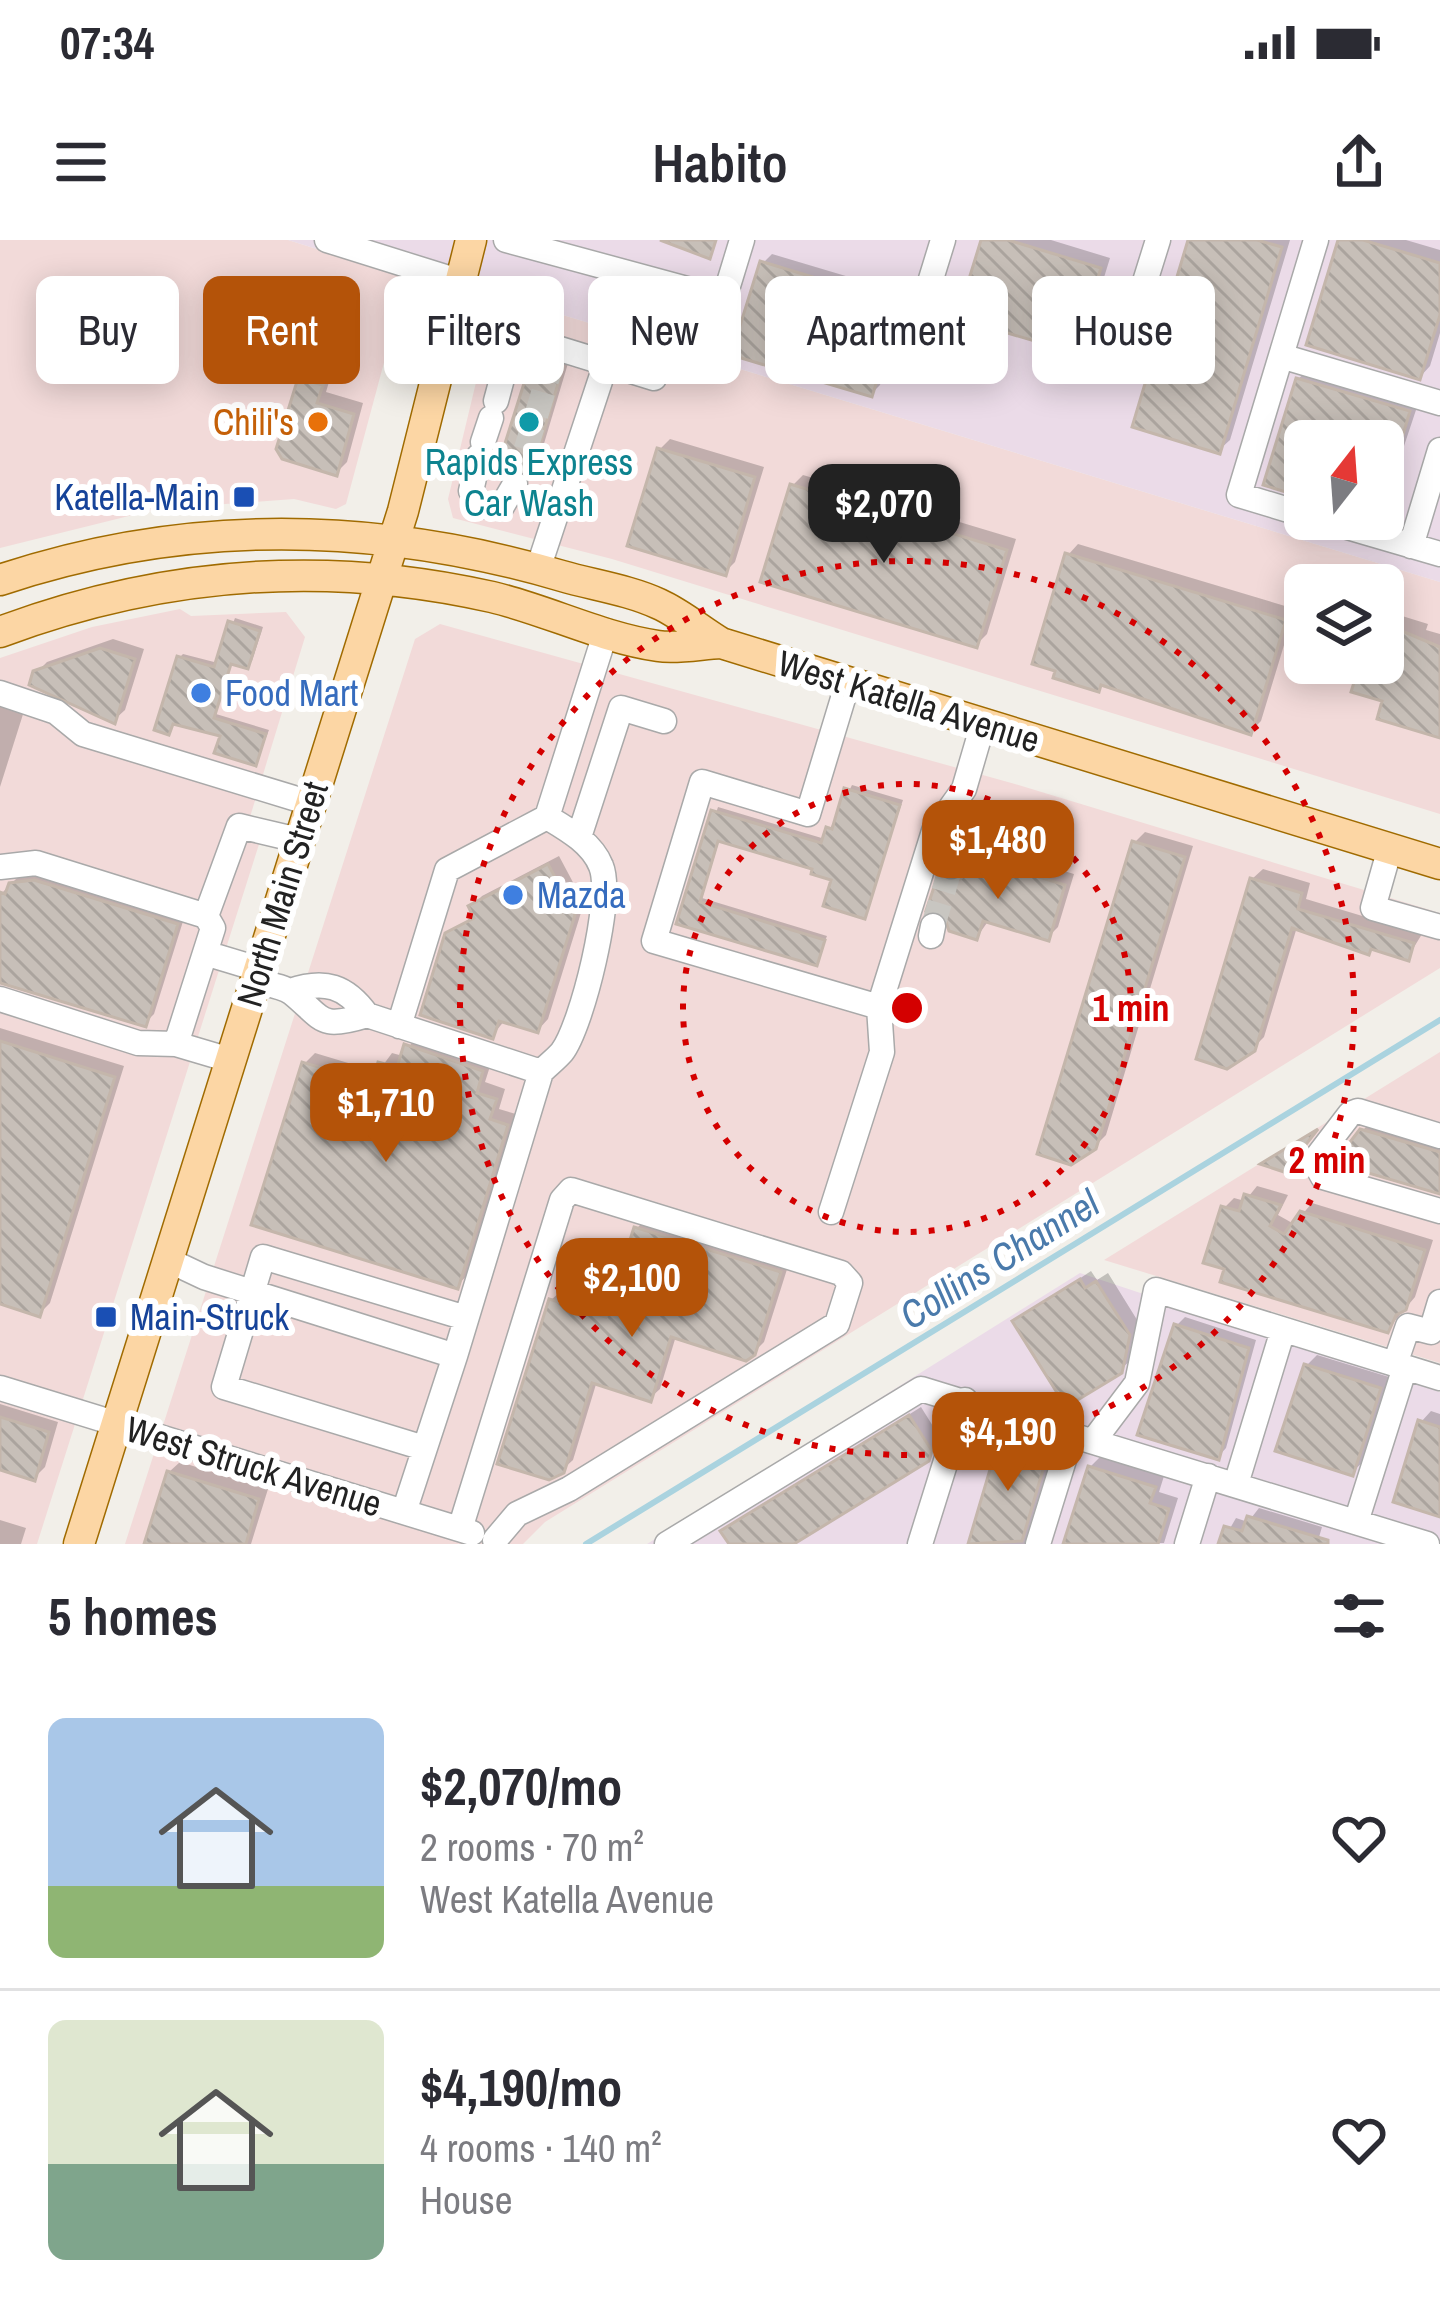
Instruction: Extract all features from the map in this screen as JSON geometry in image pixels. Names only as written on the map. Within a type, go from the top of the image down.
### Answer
[{"type":"main road","name":"North Main Street","points":[[463,276],[472,240]]},
{"type":"main road","name":"North Main Street","points":[[79,1544],[393,539],[435,384]]},
{"type":"main road","name":"West Katella Avenue","points":[[0,580],[107,549],[175,538],[281,531],[393,539],[538,569],[658,604],[721,644],[1440,864]]},
{"type":"main road","name":"West Katella Avenue","points":[[0,632],[108,597],[174,582],[274,573],[380,578],[514,602],[659,647],[721,644]]},
{"type":"street","points":[[327,240],[442,276]]},
{"type":"street","points":[[520,242],[724,298],[742,240]]},
{"type":"street","points":[[932,276],[943,240]]},
{"type":"street","points":[[1147,276],[1158,240]]},
{"type":"street","points":[[1284,508],[1239,495],[1316,240]]},
{"type":"street","points":[[1281,356],[1440,403]]},
{"type":"street","points":[[501,384],[473,499],[493,509],[510,495],[554,521]]},
{"type":"street","points":[[538,569],[599,384]]},
{"type":"street","points":[[1412,546],[1440,450]]},
{"type":"street","points":[[1392,540],[1440,554]]},
{"type":"street","points":[[399,1026],[447,870],[548,817],[606,631]]},
{"type":"street","points":[[848,682],[808,814],[702,782],[654,940],[879,1006]]},
{"type":"street","points":[[0,693],[56,712],[82,734],[310,803]]},
{"type":"street","points":[[579,837],[621,708],[664,721]]},
{"type":"street","points":[[831,1212],[882,1052],[879,1006],[934,831],[964,789],[983,724]]},
{"type":"street","points":[[404,1512],[542,1072],[564,1050],[605,923],[607,885],[600,861],[579,837],[548,817]]},
{"type":"street","points":[[951,866],[965,820]]},
{"type":"street","points":[[206,916],[236,829],[244,824],[298,840]]},
{"type":"street","points":[[1390,848],[1373,908],[1440,927]]},
{"type":"street","points":[[0,867],[35,863],[206,916],[213,928],[176,1044]]},
{"type":"street","points":[[205,953],[290,991],[306,1012],[340,1023],[367,1016],[542,1072]]},
{"type":"street","points":[[0,999],[138,1043],[176,1044],[230,1060]]},
{"type":"street","points":[[1440,1136],[1358,1112],[1350,1114],[1314,1161],[1323,1177],[1440,1211]]},
{"type":"street","points":[[460,1529],[562,1200],[571,1190],[841,1273],[850,1282],[837,1324],[569,1489],[517,1514],[502,1542]]},
{"type":"street","points":[[424,1448],[224,1387],[262,1257],[466,1318]]},
{"type":"street","points":[[168,1260],[252,1292],[455,1356]]},
{"type":"street","points":[[1038,1544],[1083,1437],[1137,1383],[1156,1290],[1440,1378]]},
{"type":"street","points":[[1356,1522],[1408,1326],[1431,1332],[1440,1302]]},
{"type":"street","points":[[1236,1484],[1283,1330]]},
{"type":"street","name":"West Struck Avenue","points":[[0,1388],[502,1542]]},
{"type":"street","points":[[668,1544],[921,1389],[1427,1544]]},
{"type":"street","points":[[920,1544],[965,1400]]},
{"type":"street","points":[[1187,1544],[1208,1476]]},
{"type":"shaded area","points":[[0,240],[288,240],[404,276],[384,276],[384,363],[346,504],[336,509],[294,499],[157,509],[0,548]]},
{"type":"shaded area","points":[[288,240],[1440,240],[1440,582],[1404,571],[1404,564],[1381,564],[1302,540],[1404,540],[1404,420],[1284,420],[1284,535],[789,384],[1008,384],[1008,276],[765,276],[765,377],[741,369],[741,276],[588,276],[588,323],[564,315],[564,276],[404,276]]},
{"type":"shaded area","points":[[564,315],[588,323],[588,384],[741,384],[741,369],[765,377],[765,384],[789,384],[1284,535],[1284,540],[1302,540],[1381,564],[1284,564],[1284,684],[1404,684],[1404,571],[1440,582],[1440,814],[612,559],[453,518],[448,499],[476,384],[564,384]]},
{"type":"shaded area","points":[[180,609],[191,616],[286,612],[305,637],[250,817],[261,838],[37,1544],[0,1544],[0,658],[92,627]]},
{"type":"shaded area","points":[[440,624],[1015,784],[1440,913],[1440,968],[545,1522],[523,1544],[125,1544],[415,639]]},
{"type":"shaded area","points":[[1440,1052],[1440,1363],[1104,1260]]},
{"type":"shaded area","points":[[1080,1273],[1440,1392],[1440,1544],[647,1544]]},
{"type":"building","points":[[660,240],[716,240],[710,259]]},
{"type":"building","points":[[981,240],[1008,240],[1101,268],[1099,276],[1032,276],[1032,340],[1008,333],[1008,276],[970,276]]},
{"type":"building","points":[[1188,240],[1257,240],[1282,247],[1220,454],[1132,427],[1145,384],[1215,384],[1215,276],[1177,276]]},
{"type":"building","points":[[1338,240],[1363,240],[1440,263],[1440,315],[1420,380],[1306,345]]},
{"type":"building","points":[[760,261],[810,276],[765,276],[765,365],[741,358],[741,323]]},
{"type":"building","points":[[1296,378],[1410,411],[1404,431],[1404,420],[1284,420],[1284,492],[1263,485]]},
{"type":"building","name":"Chili's","points":[[296,384],[323,385],[317,403],[354,414],[337,476],[282,459],[276,449]]},
{"type":"building","name":"Rapids Express Car Wash","points":[[524,384],[558,384],[530,478],[514,468],[494,478]]},
{"type":"building","points":[[828,384],[876,384],[872,397]]},
{"type":"building","points":[[657,448],[755,477],[726,576],[627,546]]},
{"type":"building","points":[[790,484],[1007,550],[977,648],[760,582]]},
{"type":"building","points":[[1065,553],[1284,619],[1251,735],[1101,685],[1099,692],[1053,678],[1055,671],[1032,664]]},
{"type":"building","points":[[228,621],[260,631],[248,669],[231,664],[214,718],[266,734],[256,766],[214,753],[220,736],[173,724],[169,735],[154,730],[177,656],[214,667]]},
{"type":"building","points":[[1404,632],[1440,647],[1440,738],[1377,719],[1382,701],[1351,692],[1353,684],[1404,684]]},
{"type":"building","points":[[100,648],[135,659],[115,724],[29,685],[33,671]]},
{"type":"building","points":[[844,788],[900,805],[865,919],[823,906],[831,880],[811,874],[812,869],[718,841],[700,902],[825,940],[817,966],[676,924],[711,810],[821,843],[826,827],[832,829]]},
{"type":"building","points":[[1132,841],[1185,857],[1096,1149],[1071,1165],[1037,1154]]},
{"type":"building","points":[[990,862],[1065,885],[1049,941],[983,921],[977,940],[949,931],[943,913],[926,911],[938,875],[956,882],[972,869],[987,873]]},
{"type":"building","points":[[548,864],[575,915],[538,1033],[499,1021],[493,1039],[420,1015],[445,933],[474,918],[468,906]]},
{"type":"building","points":[[1250,878],[1302,893],[1298,909],[1414,943],[1409,961],[1371,949],[1369,955],[1292,928],[1255,1051],[1227,1069],[1196,1059]]},
{"type":"building","points":[[34,880],[178,924],[146,1027],[0,983],[0,892],[5,894],[9,883]]},
{"type":"building","points":[[0,1041],[115,1077],[40,1317],[0,1304]]},
{"type":"building","points":[[404,1044],[483,1071],[477,1093],[497,1099],[490,1119],[508,1125],[458,1289],[251,1225],[302,1062],[372,1083],[378,1062],[397,1067]]},
{"type":"building","points":[[1318,1129],[1300,1152],[1296,1176],[1260,1164]]},
{"type":"building","points":[[1360,1129],[1440,1152],[1440,1194],[1334,1163]]},
{"type":"building","points":[[1244,1194],[1281,1205],[1270,1226],[1284,1234],[1300,1211],[1425,1250],[1406,1310],[1396,1315],[1388,1333],[1220,1282],[1224,1269],[1203,1263],[1221,1206],[1239,1211]]},
{"type":"building","points":[[634,1227],[781,1272],[755,1355],[746,1361],[671,1337],[651,1402],[592,1383],[564,1473],[549,1480],[497,1464],[549,1299],[606,1317]]},
{"type":"building","points":[[1080,1279],[1085,1288],[1096,1281],[1130,1335],[1122,1373],[1066,1407],[1012,1321]]},
{"type":"building","points":[[1174,1324],[1249,1348],[1219,1460],[1137,1435]]},
{"type":"building","points":[[1304,1364],[1381,1388],[1353,1476],[1275,1451]]},
{"type":"building","points":[[909,1415],[932,1451],[929,1461],[794,1544],[729,1544],[720,1531]]},
{"type":"building","points":[[0,1417],[49,1432],[35,1481],[0,1470]]},
{"type":"building","points":[[1418,1420],[1440,1427],[1440,1517],[1393,1502]]},
{"type":"building","points":[[999,1439],[1048,1453],[1022,1541],[968,1544]]},
{"type":"building","points":[[1088,1466],[1156,1487],[1150,1503],[1169,1509],[1158,1544],[1063,1544]]},
{"type":"building","points":[[167,1471],[259,1499],[246,1544],[144,1544]]},
{"type":"building","points":[[1247,1516],[1328,1540],[1328,1544],[1218,1544],[1224,1526],[1242,1531]]},
{"type":"waterway","name":"Collins Channel","points":[[586,1544],[1440,1020]]},
{"type":"tunnel","points":[[515,484],[546,384]]},
{"type":"tunnel","points":[[933,926],[951,866]]},
{"type":"place","name":"Chili's","points":[[318,422]]},
{"type":"place","name":"Rapids Express Car Wash","points":[[529,422]]},
{"type":"place","name":"Katella-Main","points":[[244,497]]},
{"type":"place","name":"Food Mart","points":[[201,693]]},
{"type":"place","name":"Mazda","points":[[513,895]]},
{"type":"place","name":"Main-Struck","points":[[106,1317]]}]
